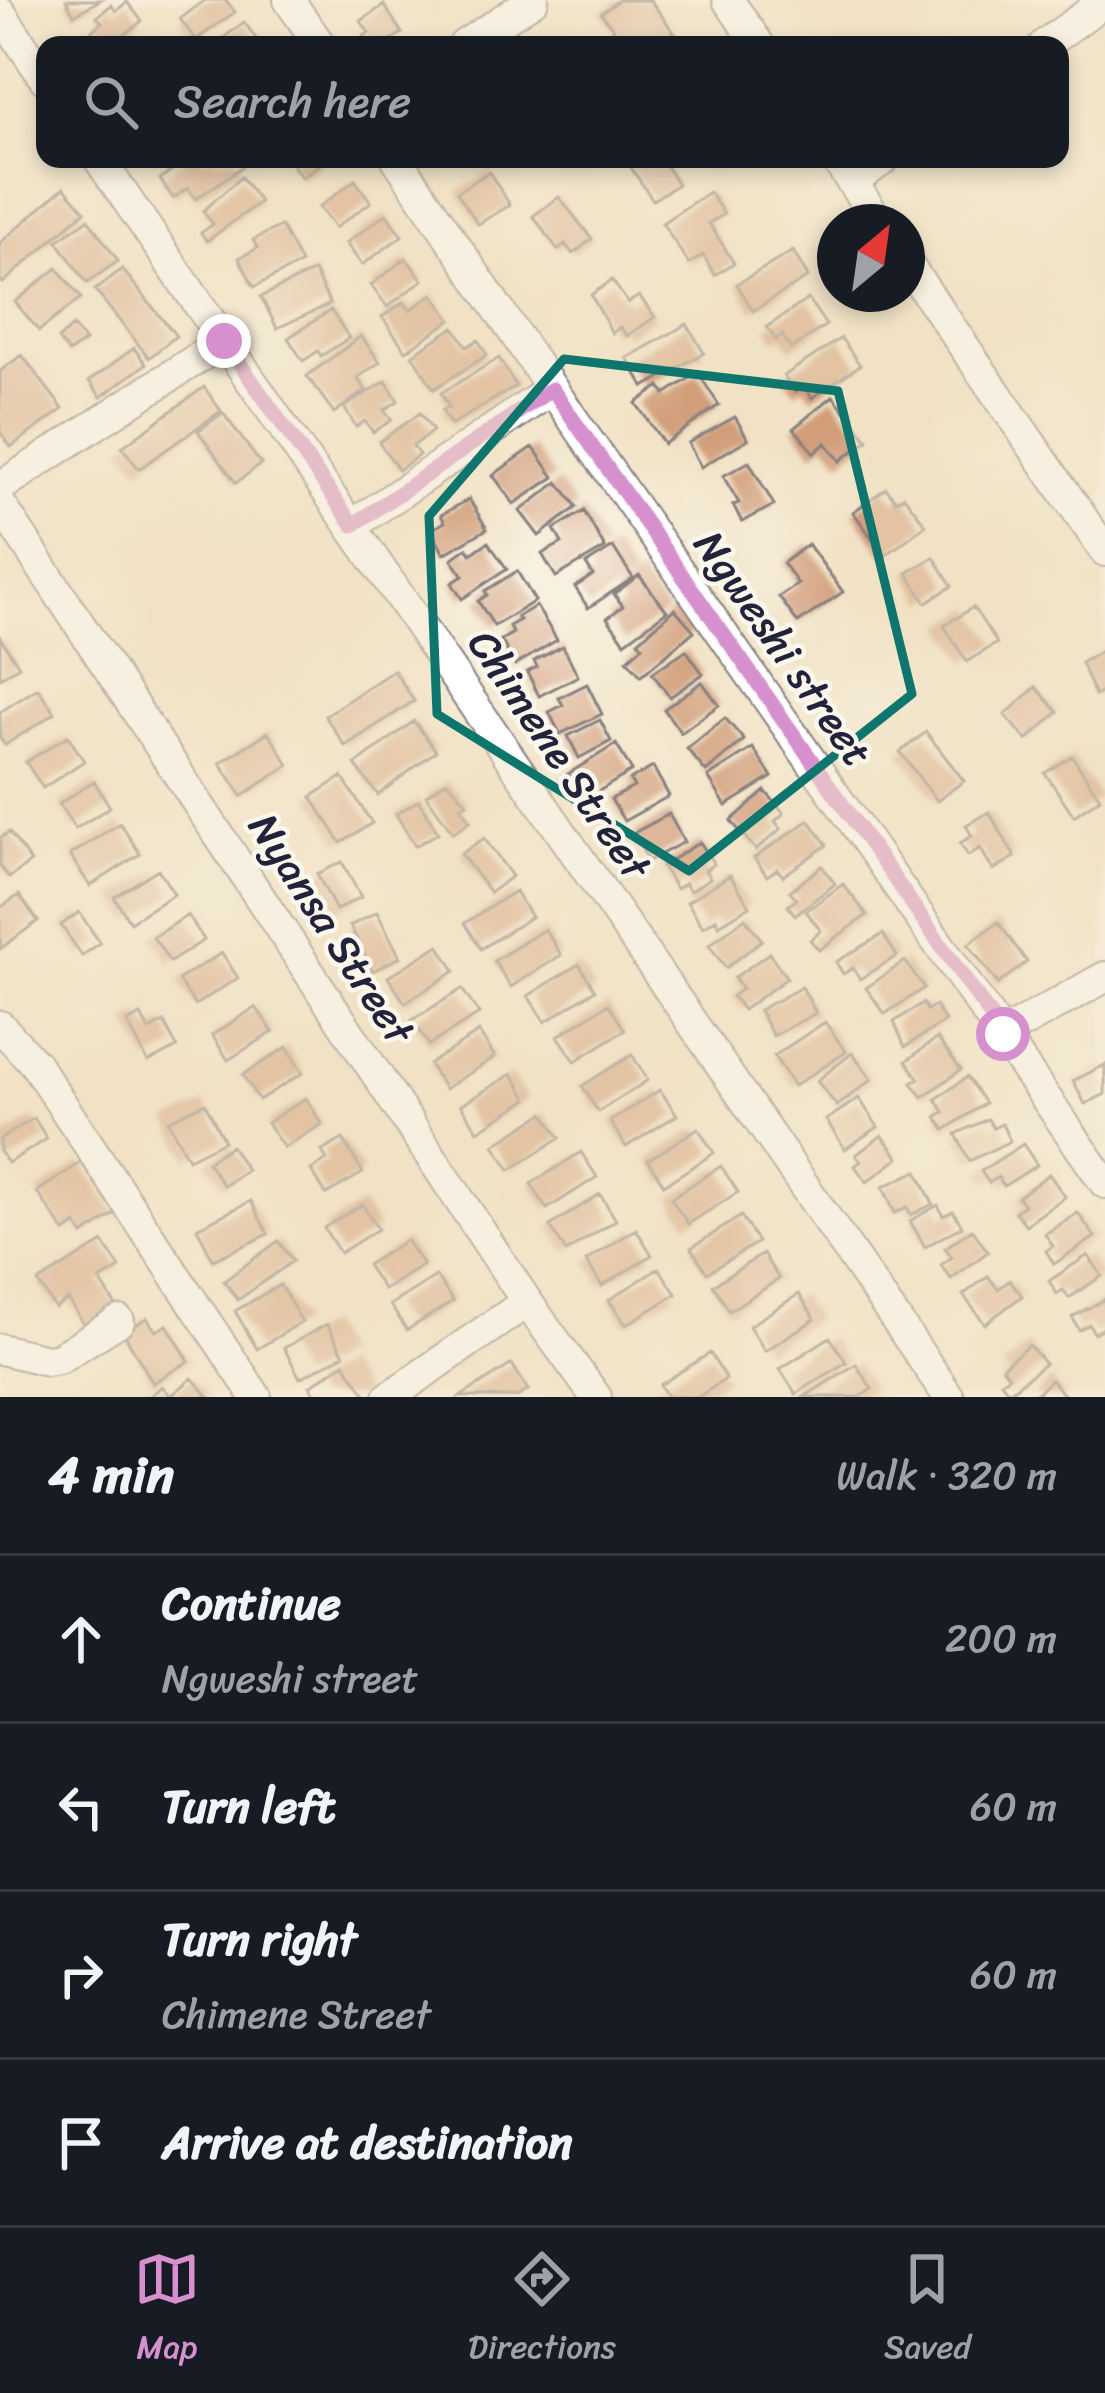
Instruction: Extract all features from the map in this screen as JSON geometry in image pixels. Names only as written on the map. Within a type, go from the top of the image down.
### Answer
[{"type":"street","points":[[290,0],[314,36]]},
{"type":"street","points":[[478,36],[533,0]]},
{"type":"street","points":[[728,0],[753,36]]},
{"type":"street","points":[[1056,36],[1105,1]]},
{"type":"street","points":[[0,12],[36,66]]},
{"type":"street","name":"Chimene Street","points":[[105,168],[949,1397]]},
{"type":"street","name":"Ngweshi street","points":[[404,168],[552,389],[1105,1183]]},
{"type":"street","points":[[844,171],[867,204]]},
{"type":"street","points":[[925,290],[1105,551]]},
{"type":"street","points":[[0,488],[224,341]]},
{"type":"street","points":[[353,525],[552,389]]},
{"type":"street","name":"Nyansa Street","points":[[0,504],[527,1302],[596,1397]]},
{"type":"street","points":[[1003,1034],[1105,977]]},
{"type":"street","points":[[0,1026],[34,1064],[256,1397]]},
{"type":"street","points":[[389,1397],[527,1302]]},
{"type":"street","points":[[0,1349],[47,1360],[59,1358],[119,1322]]},
{"type":"highlighted area","points":[[564,359],[838,391],[912,694],[689,871],[437,714],[429,516]]},
{"type":"building","points":[[66,0],[100,0],[74,15]]},
{"type":"building","points":[[205,0],[226,0],[235,12],[202,36],[193,36],[180,19]]},
{"type":"building","points":[[619,0],[650,0],[677,36],[618,36],[601,13]]},
{"type":"building","points":[[127,2],[142,21],[123,36],[92,36],[89,33],[102,22],[97,17],[111,5],[116,11]]},
{"type":"building","points":[[384,5],[402,33],[364,36],[369,33],[361,21]]},
{"type":"building","points":[[244,22],[254,36],[226,36]]},
{"type":"building","points":[[175,168],[241,168],[196,199],[188,188],[173,198],[160,179]]},
{"type":"building","points":[[295,168],[315,168],[302,178]]},
{"type":"building","points":[[631,168],[667,168],[678,184],[653,200]]},
{"type":"building","points":[[489,172],[510,205],[478,224],[457,192]]},
{"type":"building","points":[[241,177],[260,202],[207,241],[201,233],[213,224],[203,211]]},
{"type":"building","points":[[355,180],[371,202],[335,228],[319,207]]},
{"type":"building","points":[[64,187],[85,211],[3,283],[0,243]]},
{"type":"building","points":[[709,192],[724,214],[709,223],[734,263],[715,275],[703,255],[689,264],[662,223]]},
{"type":"building","points":[[559,197],[592,239],[573,254],[565,244],[558,250],[533,216]]},
{"type":"building","points":[[386,214],[402,236],[362,265],[346,243]]},
{"type":"building","points":[[88,219],[118,261],[87,283],[57,241]]},
{"type":"building","points":[[281,226],[301,263],[254,287],[239,258],[258,248],[253,240]]},
{"type":"building","points":[[793,251],[808,277],[753,311],[737,284]]},
{"type":"building","points":[[406,258],[423,280],[387,307],[371,285]]},
{"type":"building","points":[[57,268],[81,298],[39,331],[15,302]]},
{"type":"building","points":[[122,269],[176,336],[149,358],[95,290]]},
{"type":"building","points":[[314,271],[330,304],[277,328],[261,297]]},
{"type":"building","points":[[612,280],[628,303],[639,296],[655,317],[627,336],[620,327],[612,333],[591,295]]},
{"type":"building","points":[[433,294],[451,320],[406,351],[382,317],[404,302],[410,310]]},
{"type":"building","points":[[808,299],[826,325],[791,349],[782,335],[776,340],[767,327]]},
{"type":"building","points":[[331,310],[349,338],[303,361],[288,338]]},
{"type":"building","points":[[687,324],[704,353],[644,387],[627,358]]},
{"type":"building","points":[[73,326],[85,341],[69,353],[58,339]]},
{"type":"building","points":[[454,327],[467,347],[478,340],[487,355],[434,389],[412,355]]},
{"type":"building","points":[[361,336],[380,362],[357,378],[366,390],[334,413],[307,376]]},
{"type":"building","points":[[841,338],[860,365],[812,398],[804,386],[795,392],[784,376]]},
{"type":"building","points":[[134,348],[146,364],[101,397],[89,381]]},
{"type":"building","points":[[22,355],[63,409],[11,447],[0,431],[0,371]]},
{"type":"building","points":[[499,358],[516,386],[451,425],[442,411],[449,407],[441,393]]},
{"type":"building","points":[[698,373],[719,405],[664,444],[636,403],[660,386],[665,394]]},
{"type":"building","points":[[386,381],[398,401],[384,410],[392,420],[373,432],[365,421],[356,427],[344,407]]},
{"type":"building","points":[[204,387],[221,411],[139,469],[122,447]]},
{"type":"building","points":[[833,396],[868,440],[840,461],[826,443],[814,453],[794,428]]},
{"type":"building","points":[[223,413],[261,464],[236,483],[198,431]]},
{"type":"building","points":[[420,413],[433,431],[413,446],[419,455],[399,470],[379,442]]},
{"type":"building","points":[[735,417],[748,439],[701,467],[688,443]]},
{"type":"building","points":[[533,447],[554,477],[514,504],[493,475]]},
{"type":"building","points":[[749,462],[774,505],[742,522],[733,505],[739,503],[723,476]]},
{"type":"building","points":[[558,482],[577,507],[539,536],[520,511]]},
{"type":"building","points":[[886,488],[896,501],[904,496],[926,525],[885,556],[853,512]]},
{"type":"building","points":[[469,499],[487,529],[444,554],[431,530],[445,522],[441,515]]},
{"type":"building","points":[[584,511],[605,548],[556,577],[542,554],[562,543],[554,529]]},
{"type":"building","points":[[488,542],[507,569],[462,599],[452,583],[463,576],[452,559]]},
{"type":"building","points":[[808,544],[843,592],[798,623],[779,597],[798,584],[783,563]]},
{"type":"building","points":[[613,547],[633,578],[588,608],[575,587],[593,575],[586,564]]},
{"type":"building","points":[[934,557],[952,586],[926,603],[907,573]]},
{"type":"building","points":[[517,571],[535,601],[494,626],[478,601],[487,595],[485,591]]},
{"type":"building","points":[[639,575],[667,611],[625,642],[607,618],[623,606],[614,594]]},
{"type":"building","points":[[536,606],[557,640],[515,665],[501,640],[513,633],[509,626],[520,620],[517,617]]},
{"type":"building","points":[[973,607],[997,643],[967,662],[944,626]]},
{"type":"building","points":[[675,609],[694,631],[641,676],[627,660],[643,646],[638,641]]},
{"type":"building","points":[[0,637],[19,666],[0,678]]},
{"type":"building","points":[[563,646],[578,676],[539,696],[527,672],[537,667],[534,661]]},
{"type":"building","points":[[1105,649],[1105,690],[1095,696],[1081,663]]},
{"type":"building","points":[[686,650],[703,674],[670,697],[652,673]]},
{"type":"building","points":[[394,670],[414,701],[345,746],[325,716]]},
{"type":"building","points":[[702,682],[719,705],[681,733],[664,709]]},
{"type":"building","points":[[587,684],[602,714],[560,734],[549,712],[563,705],[559,698]]},
{"type":"building","points":[[1036,687],[1058,712],[1027,740],[1005,715]]},
{"type":"building","points":[[38,688],[55,713],[5,745],[0,738],[0,712]]},
{"type":"building","points":[[725,718],[744,740],[706,772],[687,749]]},
{"type":"building","points":[[600,720],[611,741],[579,758],[568,736]]},
{"type":"building","points":[[414,721],[436,751],[378,795],[355,765]]},
{"type":"building","points":[[268,732],[289,765],[242,796],[220,763]]},
{"type":"building","points":[[926,732],[964,781],[937,801],[900,752]]},
{"type":"building","points":[[68,736],[84,761],[43,788],[26,762]]},
{"type":"building","points":[[616,744],[632,771],[584,800],[568,774]]},
{"type":"building","points":[[753,748],[772,777],[726,806],[708,777]]},
{"type":"building","points":[[1072,756],[1100,798],[1074,816],[1045,773]]},
{"type":"building","points":[[653,767],[669,796],[624,821],[611,799],[634,787],[630,780]]},
{"type":"building","points":[[342,777],[372,823],[341,843],[311,797]]},
{"type":"building","points":[[94,781],[110,807],[75,829],[59,804]]},
{"type":"building","points":[[447,781],[467,803],[461,807],[470,821],[453,833],[426,795]]},
{"type":"building","points":[[765,791],[784,813],[775,821],[781,829],[756,850],[731,821]]},
{"type":"building","points":[[419,800],[438,833],[415,846],[396,814]]},
{"type":"building","points":[[989,812],[1015,857],[993,870],[980,848],[968,856],[960,843],[972,836],[966,825]]},
{"type":"building","points":[[669,814],[684,842],[648,861],[634,833]]},
{"type":"building","points":[[809,820],[827,845],[783,876],[777,869],[767,876],[754,858]]},
{"type":"building","points":[[120,823],[140,854],[90,886],[70,855]]},
{"type":"building","points":[[9,832],[31,862],[9,878],[0,866],[0,838]]},
{"type":"building","points":[[484,838],[512,876],[490,893],[461,854]]},
{"type":"building","points":[[700,842],[714,864],[705,870],[710,878],[690,891],[685,883],[676,889],[662,866]]},
{"type":"building","points":[[342,862],[361,897],[336,910],[317,874]]},
{"type":"building","points":[[822,866],[835,884],[795,915],[788,906],[797,899],[790,891]]},
{"type":"building","points":[[158,869],[174,894],[130,922],[114,897]]},
{"type":"building","points":[[730,875],[750,906],[719,925],[716,919],[703,927],[687,902]]},
{"type":"building","points":[[843,884],[867,915],[819,950],[810,940],[821,931],[806,911]]},
{"type":"building","points":[[515,891],[531,917],[481,949],[465,923]]},
{"type":"building","points":[[19,895],[38,921],[0,949],[0,908]]},
{"type":"building","points":[[79,912],[100,943],[82,956],[61,925]]},
{"type":"building","points":[[377,912],[400,957],[373,971],[350,926]]},
{"type":"building","points":[[188,915],[204,940],[170,962],[153,937]]},
{"type":"building","points":[[745,918],[762,940],[726,968],[709,945]]},
{"type":"building","points":[[998,922],[1027,962],[998,984],[968,944]]},
{"type":"building","points":[[545,929],[561,955],[511,987],[494,961]]},
{"type":"building","points":[[883,934],[897,956],[860,979],[853,968],[843,974],[836,962]]},
{"type":"building","points":[[439,945],[455,971],[405,1003],[388,977]]},
{"type":"building","points":[[222,953],[238,978],[195,1005],[178,980]]},
{"type":"building","points":[[769,953],[787,978],[743,1010],[732,996],[742,989],[734,978]]},
{"type":"building","points":[[905,961],[924,988],[885,1014],[866,988]]},
{"type":"building","points":[[579,964],[595,990],[545,1022],[528,996]]},
{"type":"building","points":[[802,987],[816,1013],[773,1036],[759,1010]]},
{"type":"building","points":[[462,989],[479,1014],[429,1045],[412,1020]]},
{"type":"building","points":[[923,1003],[927,1010],[935,1006],[945,1021],[905,1047],[894,1022]]},
{"type":"building","points":[[608,1004],[625,1030],[575,1061],[558,1036]]},
{"type":"building","points":[[256,1007],[273,1032],[228,1060],[212,1035]]},
{"type":"building","points":[[141,1015],[149,1030],[164,1022],[177,1047],[148,1062],[127,1022]]},
{"type":"building","points":[[825,1022],[846,1052],[794,1086],[774,1056]]},
{"type":"building","points":[[479,1032],[495,1057],[445,1089],[429,1064]]},
{"type":"building","points":[[937,1038],[961,1070],[923,1097],[912,1083],[919,1079],[906,1061]]},
{"type":"building","points":[[287,1047],[303,1073],[259,1100],[243,1075]]},
{"type":"building","points":[[852,1053],[872,1079],[837,1106],[817,1081]]},
{"type":"building","points":[[632,1055],[648,1080],[598,1112],[582,1086]]},
{"type":"building","points":[[1105,1065],[1105,1094],[1085,1104],[1073,1081]]},
{"type":"building","points":[[512,1074],[528,1099],[478,1131],[461,1105]]},
{"type":"building","points":[[967,1077],[985,1103],[945,1130],[936,1117],[944,1112],[936,1099]]},
{"type":"building","points":[[660,1090],[677,1115],[626,1147],[610,1121]]},
{"type":"building","points":[[306,1098],[322,1124],[284,1148],[267,1123]]},
{"type":"building","points":[[859,1098],[878,1127],[845,1149],[826,1120]]},
{"type":"building","points":[[205,1103],[224,1141],[188,1159],[168,1121]]},
{"type":"building","points":[[544,1113],[560,1138],[510,1170],[494,1145]]},
{"type":"building","points":[[34,1118],[47,1139],[8,1163],[0,1151],[0,1139]]},
{"type":"building","points":[[988,1119],[993,1128],[1002,1124],[1010,1141],[969,1161],[956,1134]]},
{"type":"building","points":[[698,1128],[714,1153],[664,1185],[648,1160]]},
{"type":"building","points":[[882,1135],[899,1158],[867,1182],[855,1166],[861,1161],[856,1155]]},
{"type":"building","points":[[343,1139],[363,1173],[326,1194],[311,1170],[327,1160],[322,1151]]},
{"type":"building","points":[[1023,1144],[1037,1165],[1004,1186],[998,1177],[989,1183],[981,1171]]},
{"type":"building","points":[[231,1146],[247,1170],[224,1186],[207,1162]]},
{"type":"building","points":[[581,1152],[597,1177],[547,1209],[531,1184]]},
{"type":"building","points":[[81,1162],[116,1213],[83,1235],[76,1224],[65,1232],[37,1192]]},
{"type":"building","points":[[721,1166],[738,1192],[688,1224],[671,1198]]},
{"type":"building","points":[[917,1171],[933,1204],[911,1215],[907,1207],[895,1213],[883,1187]]},
{"type":"building","points":[[1049,1174],[1065,1197],[1026,1225],[1015,1212],[1024,1205],[1018,1197]]},
{"type":"building","points":[[600,1194],[616,1220],[566,1252],[550,1226]]},
{"type":"building","points":[[251,1201],[268,1234],[213,1260],[197,1228]]},
{"type":"building","points":[[362,1204],[378,1229],[340,1253],[324,1228]]},
{"type":"building","points":[[938,1205],[943,1216],[953,1211],[962,1226],[925,1247],[910,1221]]},
{"type":"building","points":[[1078,1213],[1095,1237],[1054,1264],[1046,1251],[1053,1246],[1045,1234]]},
{"type":"building","points":[[741,1216],[758,1242],[707,1273],[691,1248]]},
{"type":"building","points":[[636,1229],[652,1255],[602,1286],[586,1261]]},
{"type":"building","points":[[972,1229],[988,1252],[951,1279],[941,1265],[952,1257],[945,1248]]},
{"type":"building","points":[[406,1240],[423,1265],[384,1290],[367,1265]]},
{"type":"building","points":[[278,1241],[293,1261],[238,1300],[224,1281]]},
{"type":"building","points":[[103,1242],[120,1268],[100,1280],[119,1311],[88,1331],[68,1299],[55,1308],[38,1282]]},
{"type":"building","points":[[763,1254],[779,1279],[729,1311],[713,1285]]},
{"type":"building","points":[[1088,1255],[1102,1276],[1069,1298],[1063,1290],[1057,1294],[1049,1281]]},
{"type":"building","points":[[659,1268],[676,1294],[626,1325],[609,1300]]},
{"type":"building","points":[[436,1276],[453,1301],[407,1330],[390,1305]]},
{"type":"building","points":[[988,1276],[998,1289],[1010,1280],[1022,1296],[985,1324],[963,1295]]},
{"type":"building","points":[[280,1285],[302,1322],[257,1349],[235,1311]]},
{"type":"building","points":[[799,1294],[815,1319],[765,1351],[749,1326]]},
{"type":"building","points":[[1105,1299],[1105,1327],[1094,1333],[1089,1324],[1079,1330],[1072,1317]]},
{"type":"building","points":[[147,1318],[156,1331],[167,1325],[189,1361],[153,1383],[123,1332]]},
{"type":"building","points":[[327,1324],[344,1355],[300,1378],[284,1348]]},
{"type":"building","points":[[830,1337],[846,1362],[796,1394],[780,1369]]},
{"type":"building","points":[[1029,1345],[1045,1364],[1009,1392],[1001,1382],[1009,1376],[1002,1367]]},
{"type":"building","points":[[710,1353],[726,1379],[698,1397],[668,1397],[660,1385]]},
{"type":"building","points":[[344,1363],[365,1393],[317,1397],[310,1386]]},
{"type":"building","points":[[512,1364],[528,1390],[517,1397],[460,1397]]},
{"type":"building","points":[[856,1364],[872,1389],[860,1397],[804,1397]]},
{"type":"building","points":[[192,1378],[209,1397],[149,1397],[162,1386],[171,1396]]},
{"type":"building","points":[[1051,1380],[1066,1397],[1033,1397]]},
{"type":"route","points":[[224,341],[353,525],[552,389],[1003,1034]]}]
